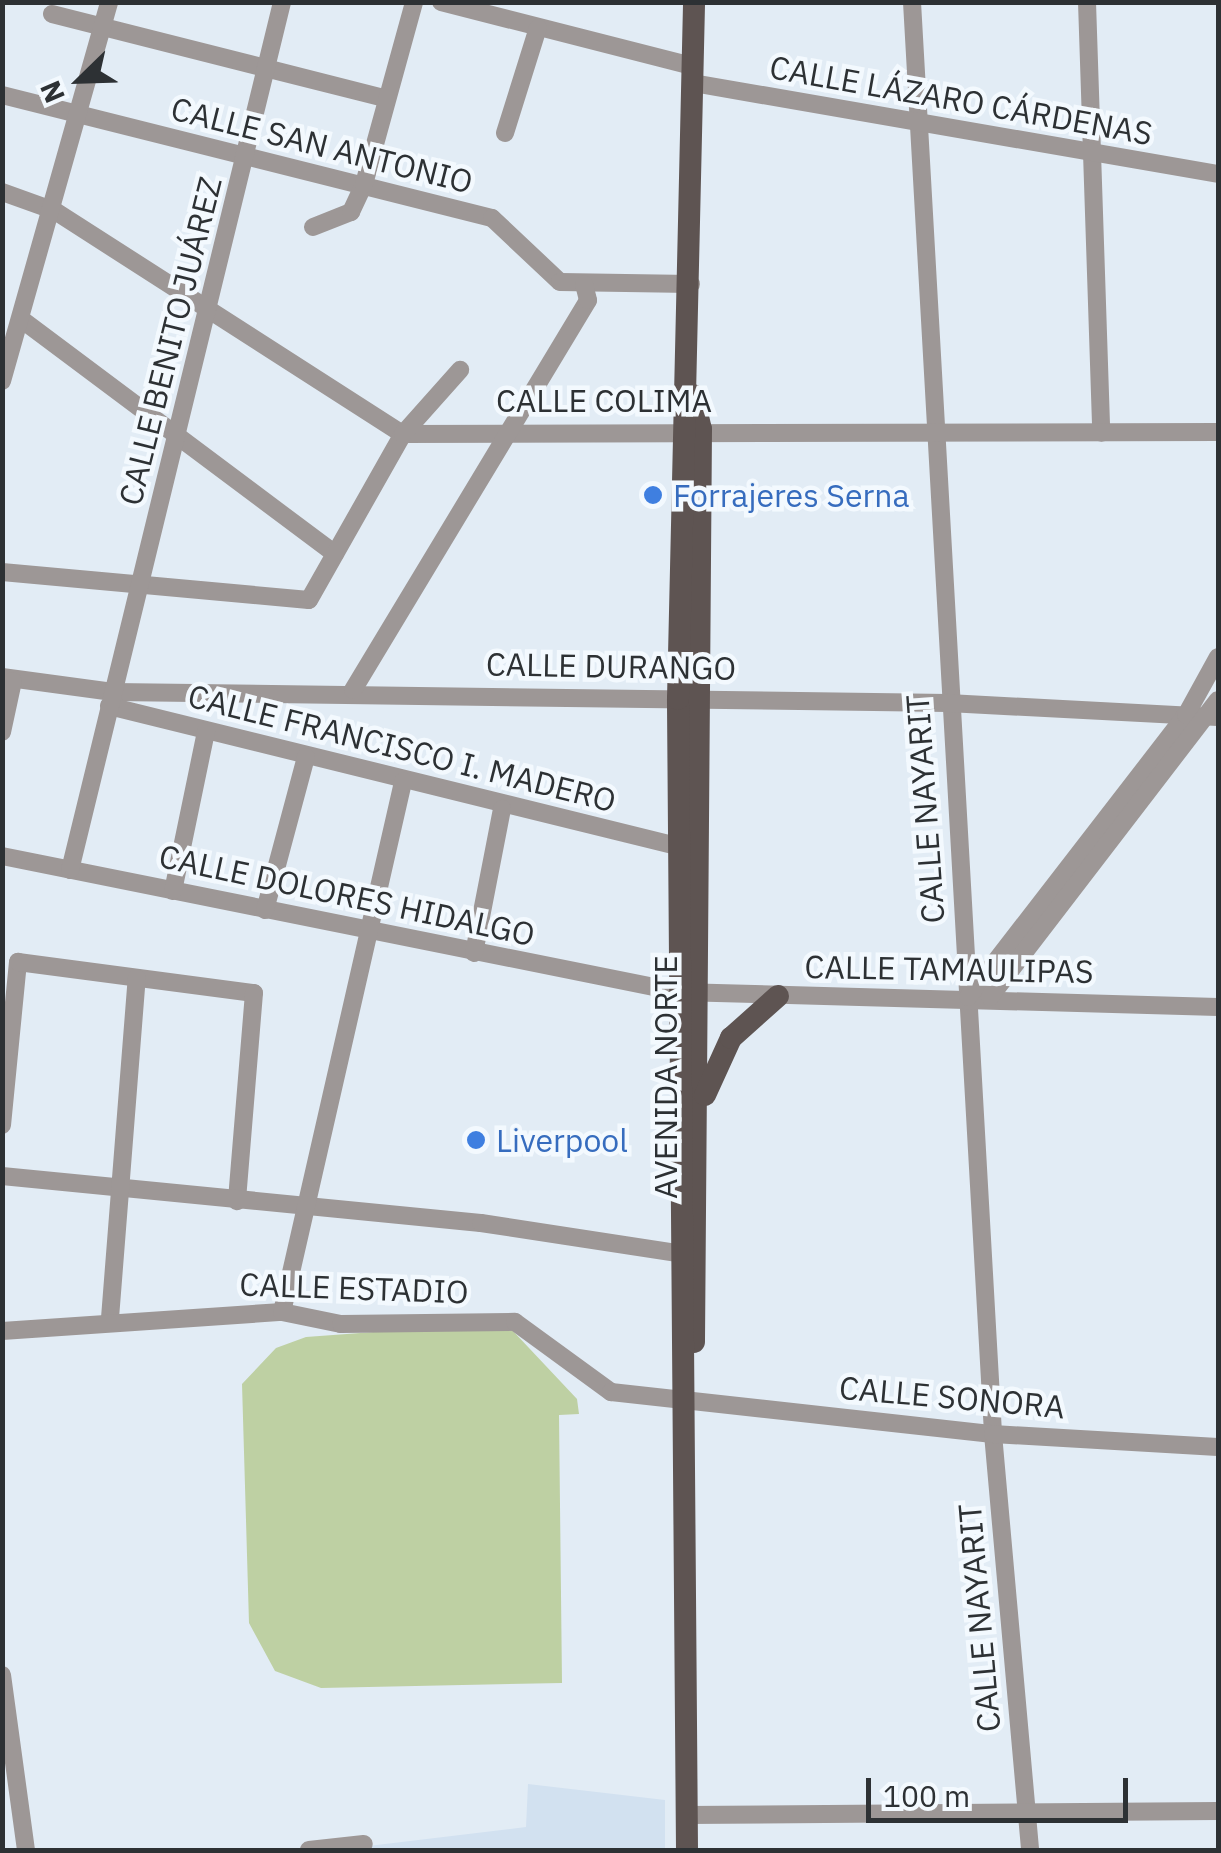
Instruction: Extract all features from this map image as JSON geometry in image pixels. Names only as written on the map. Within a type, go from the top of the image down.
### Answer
[{"type":"main road","points":[[687,699],[694,2]]},
{"type":"main road","name":"AVENIDA NORTE","points":[[686,1850],[684,1456],[694,1356],[698,1122],[681,847],[687,699]]},
{"type":"main road","name":"AVENIDA NORTE","points":[[687,699],[689,992],[678,1253],[687,1401]]},
{"type":"main road","points":[[698,1122],[731,1038],[778,996]]},
{"type":"main road","points":[[678,1253],[694,1356]]},
{"type":"street","points":[[2,381],[82,117],[109,2]]},
{"type":"street","name":"CALLE BENITO JUÁREZ","points":[[70,870],[210,310],[282,2]]},
{"type":"street","points":[[313,227],[351,212],[364,184],[414,2]]},
{"type":"street","name":"CALLE LÁZARO CÁRDENAS","points":[[441,2],[693,74],[918,128],[1218,174]]},
{"type":"street","name":"CALLE NAYARIT","points":[[912,2],[948,703],[993,1434],[1030,1850]]},
{"type":"street","points":[[1087,2],[1102,433]]},
{"type":"street","points":[[52,14],[385,98]]},
{"type":"street","points":[[505,133],[538,28]]},
{"type":"street","name":"CALLE SAN ANTONIO","points":[[2,94],[492,218],[560,282],[584,284]]},
{"type":"street","points":[[2,192],[55,211],[403,434]]},
{"type":"street","points":[[353,690],[588,300],[584,284],[691,284]]},
{"type":"street","points":[[21,320],[335,554]]},
{"type":"street","points":[[2,572],[143,580],[309,600],[403,434],[460,370]]},
{"type":"street","name":"CALLE COLIMA","points":[[403,434],[510,429],[1218,432]]},
{"type":"street","points":[[968,996],[1186,715],[1218,657]]},
{"type":"street","points":[[2,732],[8,679]]},
{"type":"street","name":"CALLE DURANGO","points":[[8,679],[111,699],[353,690],[948,703],[1186,715],[1216,711]]},
{"type":"street","name":"CALLE FRANCISCO I. MADERO","points":[[111,699],[206,731],[502,808],[681,847]]},
{"type":"street","points":[[990,996],[1216,711]]},
{"type":"street","points":[[172,890],[206,731]]},
{"type":"street","points":[[265,910],[306,757]]},
{"type":"street","points":[[282,1312],[403,782]]},
{"type":"street","points":[[474,952],[502,808]]},
{"type":"street","name":"CALLE DOLORES HIDALGO","points":[[2,856],[689,992]]},
{"type":"street","points":[[2,1125],[18,962],[254,993],[237,1201]]},
{"type":"street","points":[[110,1318],[137,978]]},
{"type":"street","name":"CALLE TAMAULIPAS","points":[[689,992],[990,996],[1218,1007]]},
{"type":"street","points":[[2,1176],[122,1184],[678,1253]]},
{"type":"street","name":"CALLE ESTADIO","points":[[2,1331],[110,1318],[282,1312],[341,1324],[515,1322],[612,1392],[687,1401]]},
{"type":"street","name":"CALLE SONORA","points":[[687,1401],[993,1434],[1218,1446]]},
{"type":"street","points":[[2,1675],[26,1850]]},
{"type":"street","points":[[686,1815],[1218,1811]]},
{"type":"street","points":[[308,1850],[364,1844]]},
{"type":"shaded area","points":[[528,1784],[665,1800],[665,1850],[335,1850],[526,1827]]},
{"type":"green space","points":[[469,1325],[513,1331],[577,1399],[579,1414],[559,1415],[562,1683],[321,1688],[275,1671],[249,1623],[242,1384],[276,1348],[306,1337]]},
{"type":"place","name":"Forrajeres Serna","points":[[653,495]]},
{"type":"place","name":"Liverpool","points":[[476,1140]]}]
